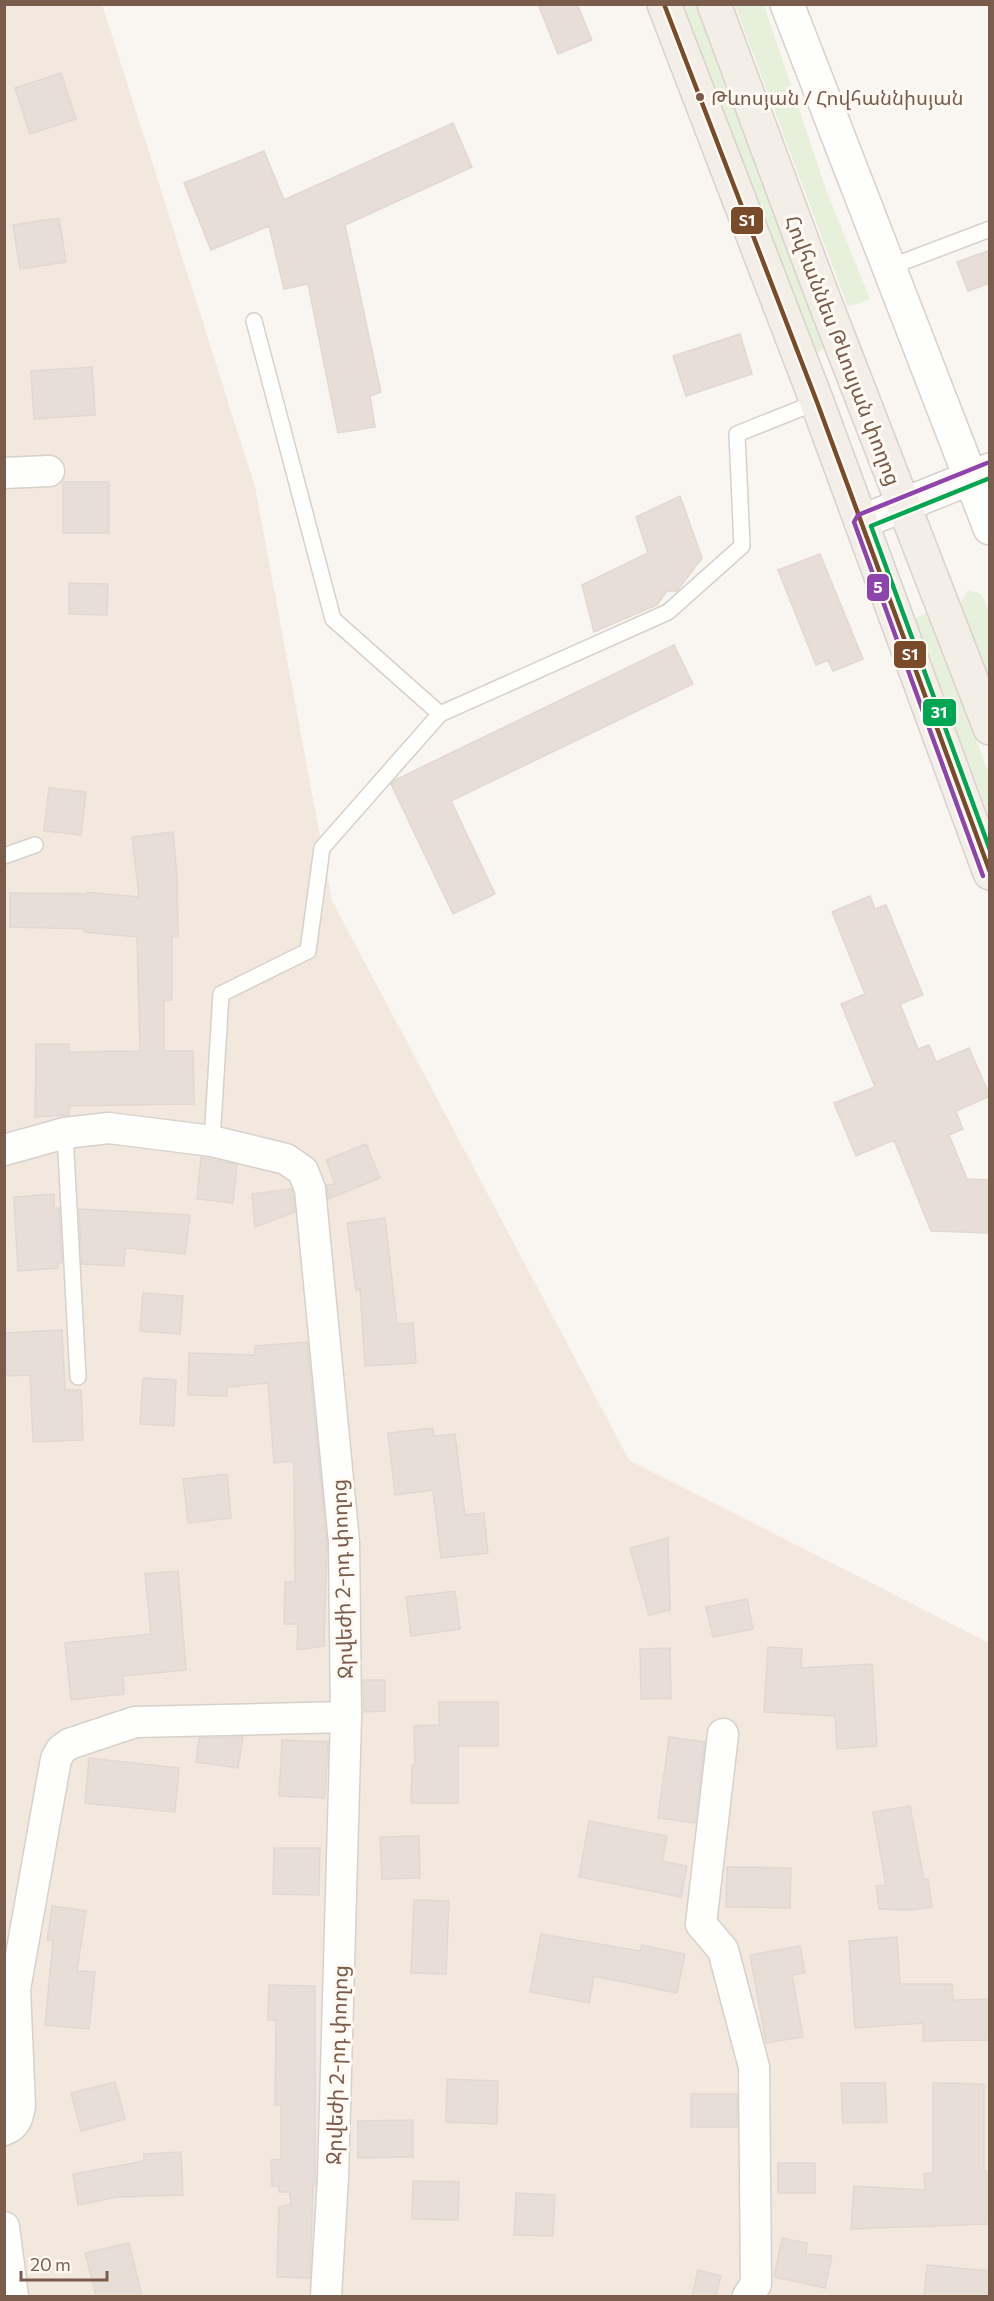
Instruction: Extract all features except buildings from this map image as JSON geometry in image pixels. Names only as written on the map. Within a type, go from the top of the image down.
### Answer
[{"type":"main road","name":"Հովհաննես Թևոսյան փողոց","points":[[664,4],[817,402],[990,873]]},
{"type":"main road","name":"Հովհաննես Թևոսյան փողոց","points":[[714,4],[903,506],[990,728]]},
{"type":"street","points":[[788,4],[890,267],[980,474],[990,528]]},
{"type":"street","points":[[4,473],[49,471]]},
{"type":"street","points":[[861,522],[980,474]]},
{"type":"street","name":"Ջրվեժի 2-րդ փողոց","points":[[4,1150],[65,1133],[109,1128],[212,1141],[286,1160],[303,1171],[310,1189],[344,1542],[346,1717],[333,2177],[326,2296]]},
{"type":"street","points":[[4,2130],[10,2128],[18,2118],[20,2106],[15,1989],[56,1759],[61,1750],[69,1744],[135,1722],[346,1717]]},
{"type":"street","points":[[723,1734],[701,1924],[723,1950],[754,2067],[756,2284],[748,2296]]},
{"type":"street","points":[[4,2227],[13,2296]]},
{"type":"lane","points":[[890,267],[990,229]]},
{"type":"lane","points":[[254,321],[333,620],[440,714]]},
{"type":"lane","points":[[212,1141],[220,994],[308,951],[322,848],[440,714],[668,612],[742,546],[737,434],[817,402]]},
{"type":"lane","points":[[4,856],[35,845]]},
{"type":"lane","points":[[65,1133],[78,1377]]},
{"type":"shaded area","points":[[102,4],[255,487],[332,901],[629,1460],[989,1643],[990,2296],[5,2296],[4,5]]},
{"type":"green space","points":[[681,5],[698,5],[828,348],[815,353]]},
{"type":"green space","points":[[735,5],[764,5],[827,192],[870,299],[848,307]]},
{"type":"green space","points":[[968,590],[981,594],[989,611],[989,679],[960,604]]},
{"type":"green space","points":[[927,613],[989,774],[989,816],[914,619]]},
{"type":"transit line","name":"Տ1","points":[[664,4],[817,402],[990,872]]},
{"type":"transit line","name":"5","points":[[983,876],[854,522],[858,515],[987,463]]},
{"type":"transit line","name":"31","points":[[990,478],[871,526],[990,850]]},
{"type":"place","name":"Թևոսյան / Հովհաննիսյան","points":[[700,97]]}]
